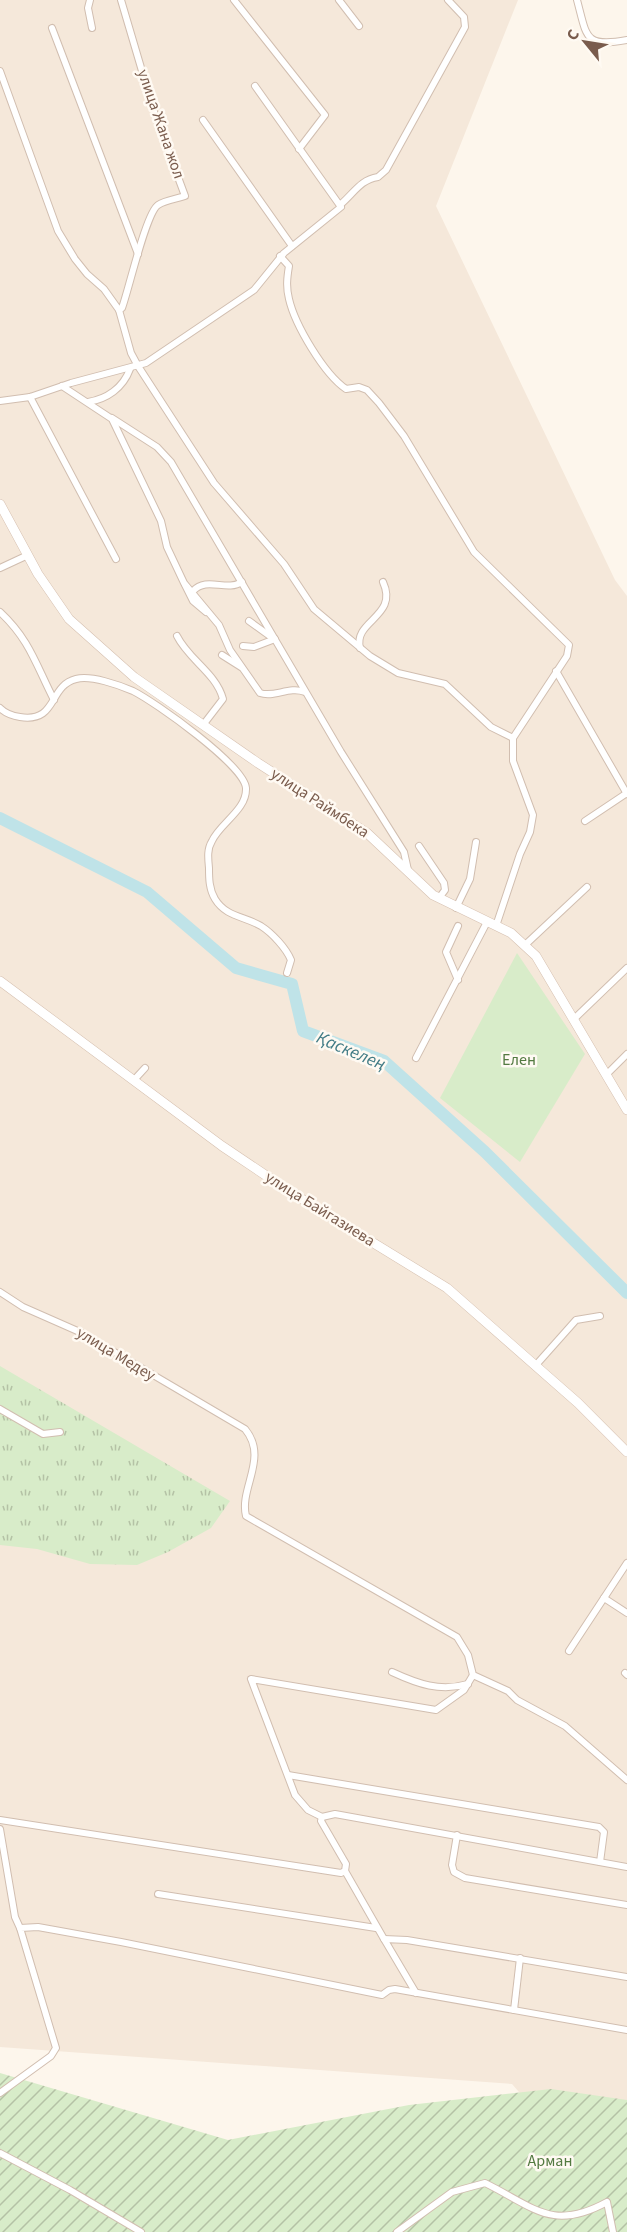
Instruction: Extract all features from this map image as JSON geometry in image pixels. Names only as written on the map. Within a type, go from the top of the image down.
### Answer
[{"type":"street","points":[[90,0],[88,8],[92,28]]},
{"type":"street","name":"улица Жана жол","points":[[119,310],[130,288],[150,214],[155,207],[185,196],[155,115],[121,0]]},
{"type":"street","points":[[234,0],[325,115],[299,149]]},
{"type":"street","points":[[339,0],[359,26]]},
{"type":"street","points":[[0,401],[30,397],[146,363],[254,290],[268,275],[280,256],[357,192],[364,181],[378,177],[386,170],[465,27],[464,17],[448,0]]},
{"type":"street","points":[[577,0],[586,32],[593,40],[605,44],[627,40]]},
{"type":"street","points":[[52,28],[138,254]]},
{"type":"street","points":[[0,71],[58,231],[75,259],[104,289],[119,310],[131,353],[138,366],[230,504],[284,564],[314,609],[360,649],[398,673],[445,684],[491,727],[513,738]]},
{"type":"street","points":[[255,86],[340,205]]},
{"type":"street","points":[[203,120],[292,246]]},
{"type":"street","points":[[280,256],[289,266],[286,281],[289,300],[299,324],[325,367],[346,389],[359,387],[367,390],[379,403],[404,435],[474,552],[569,645],[567,656],[513,738],[513,761],[533,815],[530,832],[491,924],[416,1058]]},
{"type":"street","points":[[87,402],[115,391],[124,382],[130,369]]},
{"type":"street","points":[[62,386],[157,447],[171,462],[306,692],[404,852],[408,870]]},
{"type":"street","points":[[30,397],[116,559]]},
{"type":"street","points":[[112,418],[157,511],[167,547],[193,601],[211,615]]},
{"type":"street","name":"улица Раймбека","points":[[0,504],[28,555],[69,619],[134,677],[368,833],[439,898],[511,933],[525,945],[536,956],[572,1021],[607,1074],[627,1110]]},
{"type":"street","points":[[2,565],[28,555]]},
{"type":"street","points":[[193,591],[202,585],[215,584],[229,588],[242,582]]},
{"type":"street","points":[[360,649],[361,634],[385,603],[387,596],[382,582]]},
{"type":"street","points":[[184,583],[211,615],[244,669],[263,694],[296,688],[306,692]]},
{"type":"street","points":[[0,612],[33,651],[42,679],[54,700]]},
{"type":"street","points":[[249,621],[275,639]]},
{"type":"street","points":[[177,636],[184,649],[207,672],[221,691],[223,699],[203,724]]},
{"type":"street","points":[[243,646],[254,647],[275,639]]},
{"type":"street","points":[[222,655],[244,669]]},
{"type":"street","points":[[556,671],[627,794],[585,821]]},
{"type":"street","points":[[0,708],[18,717],[36,718],[44,714],[65,685],[82,678],[130,690],[173,718],[224,757],[239,772],[246,788],[242,803],[216,833],[209,849],[211,890],[215,899],[229,914],[261,927],[289,954],[291,960],[287,973]]},
{"type":"street","points":[[456,908],[470,879],[476,842]]},
{"type":"street","points":[[419,846],[444,884],[445,890],[439,898]]},
{"type":"street","points":[[525,945],[587,887]]},
{"type":"street","points":[[458,926],[446,952],[458,980]]},
{"type":"street","points":[[572,1021],[627,968]]},
{"type":"street","name":"улица Байгазиева","points":[[0,981],[115,1061],[134,1080],[222,1146],[292,1193],[447,1288],[579,1402],[627,1452]]},
{"type":"street","points":[[607,1074],[627,1054]]},
{"type":"street","points":[[134,1080],[145,1068]]},
{"type":"street","name":"улица Медеу","points":[[0,1292],[27,1309],[82,1333],[188,1397],[230,1419],[249,1434],[253,1448],[254,1469],[246,1502],[246,1516],[457,1637],[468,1655],[473,1675]]},
{"type":"street","points":[[536,1365],[576,1320],[600,1316]]},
{"type":"street","points":[[0,1409],[43,1434],[60,1432]]},
{"type":"street","points":[[569,1651],[627,1563]]},
{"type":"street","points":[[604,1598],[627,1612]]},
{"type":"street","points":[[392,1672],[426,1687],[449,1687],[469,1683]]},
{"type":"street","points":[[627,1780],[565,1726],[518,1700],[508,1691],[473,1675],[469,1683],[436,1710],[251,1679],[300,1803],[322,1817],[335,1814],[627,1867]]},
{"type":"street","points":[[288,1775],[599,1827],[604,1832],[600,1862]]},
{"type":"street","points":[[322,1817],[325,1832],[345,1864],[345,1872],[416,1993]]},
{"type":"street","points":[[0,1820],[333,1873],[345,1872]]},
{"type":"street","points":[[0,1829],[15,1917],[56,2048],[51,2056],[0,2093]]},
{"type":"street","points":[[457,1836],[452,1865],[454,1872],[465,1878],[627,1905]]},
{"type":"street","points":[[158,1894],[376,1928]]},
{"type":"street","points":[[20,1928],[38,1927],[121,1942],[382,1995],[388,1990],[395,1989],[627,2030]]},
{"type":"street","points":[[384,1939],[520,1958],[627,1977]]},
{"type":"street","points":[[514,2010],[520,1958]]},
{"type":"street","points":[[0,2153],[70,2190],[141,2232]]},
{"type":"street","points":[[397,2232],[452,2192],[485,2183],[523,2204],[559,2217],[585,2214],[607,2202],[613,2232]]},
{"type":"shaded area","name":"Қаскелең","points":[[0,0],[518,0],[436,206],[615,580],[627,596],[627,2217],[512,2084],[0,2047]]},
{"type":"green space","name":"Елен","points":[[517,953],[585,1054],[520,1162],[440,1098]]},
{"type":"green space","points":[[0,1366],[230,1501],[211,1528],[168,1552],[137,1565],[90,1564],[37,1549],[0,1545]]},
{"type":"green space","name":"Арман","points":[[0,2073],[228,2140],[409,2105],[551,2089],[627,2100],[627,2232],[0,2232]]},
{"type":"waterway","name":"Қаскелең","points":[[0,818],[147,892],[236,968],[292,984],[303,1031],[384,1061],[485,1152],[627,1293]]}]
